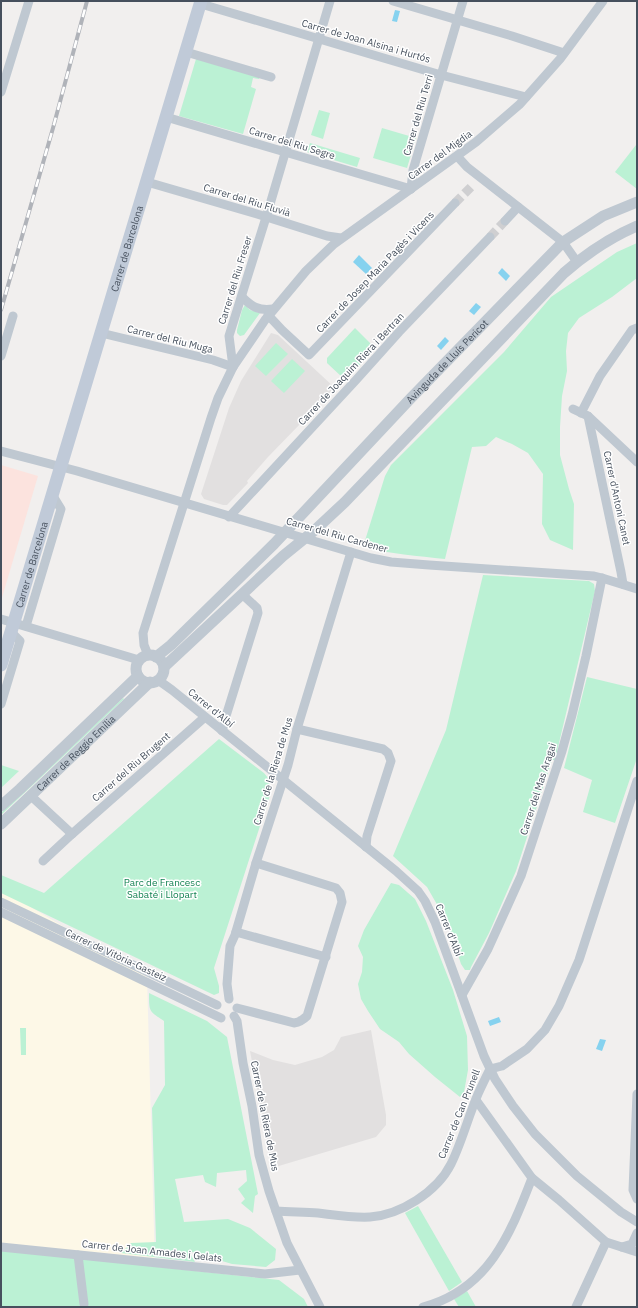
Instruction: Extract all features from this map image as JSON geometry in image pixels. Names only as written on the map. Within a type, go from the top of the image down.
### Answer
[{"type":"main road","name":"Carrer de Barcelona","points":[[1,666],[17,627],[52,496],[201,2]]},
{"type":"street","points":[[1,92],[29,1]]},
{"type":"street","name":"Carrer del Riu Freser","points":[[233,367],[230,336],[330,1]]},
{"type":"street","points":[[393,1],[564,53]]},
{"type":"street","name":"Carrer del Riu Terri","points":[[411,189],[414,170],[463,1]]},
{"type":"street","name":"Carrer del Migdia","points":[[233,367],[271,312],[316,261],[341,238],[476,142],[520,104],[564,53],[603,1]]},
{"type":"street","name":"Carrer de Joan Alsina i Hurtós","points":[[201,2],[319,39],[526,98]]},
{"type":"street","points":[[186,52],[270,77]]},
{"type":"street","name":"Carrer del Riu Segre","points":[[166,117],[411,189]]},
{"type":"street","points":[[457,156],[478,181],[518,207],[563,242],[577,262]]},
{"type":"street","name":"Carrer del Riu Fluvià","points":[[147,182],[327,236],[341,238]]},
{"type":"street","name":"Avinguda de Lluís Pericot","points":[[148,657],[171,645],[274,544],[411,398],[563,242],[603,216],[637,202]]},
{"type":"street","name":"Carrer de Josep Maria Pagès i Vicens","points":[[271,312],[282,330],[310,355],[455,203]]},
{"type":"street","points":[[505,221],[518,207]]},
{"type":"street","points":[[164,667],[246,598],[283,556],[306,538],[345,502],[537,301],[577,262],[606,241],[637,226]]},
{"type":"street","name":"Carrer de Joaquim Riera i Bertran","points":[[229,517],[404,326],[490,237]]},
{"type":"street","points":[[242,297],[255,308],[271,312]]},
{"type":"street","points":[[1,356],[12,316]]},
{"type":"street","points":[[637,328],[632,330],[600,376],[581,413],[637,462]]},
{"type":"street","name":"Carrer del Riu Muga","points":[[101,333],[213,360],[233,367]]},
{"type":"street","points":[[148,657],[144,645],[143,633],[211,418],[233,367]]},
{"type":"street","name":"Carrer d'Antoni Canet","points":[[581,413],[623,584]]},
{"type":"street","name":"Carrer del Riu Cardener","points":[[1,451],[62,466],[229,517],[391,562],[594,576],[637,589]]},
{"type":"street","name":"Carrer de la Riera de Mus","points":[[229,999],[227,984],[230,946],[236,932],[351,552]]},
{"type":"street","name":"Carrer del Mas Aragai","points":[[462,995],[488,949],[521,876],[562,751],[572,715],[602,578]]},
{"type":"street","points":[[222,731],[258,614],[256,608],[246,598]]},
{"type":"street","points":[[1,619],[17,627],[148,657],[161,661],[164,667],[163,675],[154,681],[144,681],[138,676],[136,669],[148,657]]},
{"type":"street","points":[[1,704],[20,641],[17,627]]},
{"type":"street","name":"Carrer de Reggio Emília","points":[[4,802],[138,676]]},
{"type":"street","name":"Carrer d'Albí","points":[[154,681],[172,690],[293,789],[366,846],[418,891],[425,901],[435,922],[490,1069],[513,1106],[535,1134],[577,1176],[620,1212],[637,1222]]},
{"type":"street","name":"Carrer de Reggio Emília","points":[[1,824],[154,681]]},
{"type":"street","name":"Carrer del Riu Brugent","points":[[43,861],[205,717]]},
{"type":"street","points":[[297,729],[383,749],[388,753],[391,761],[367,836],[366,846]]},
{"type":"street","name":"Carrer de Can Prunell","points":[[276,1212],[370,1217],[394,1212],[409,1205],[432,1188],[450,1166],[490,1069],[502,1066],[527,1049],[545,1030],[559,1006],[579,960],[637,781]]},
{"type":"street","points":[[30,796],[72,834]]},
{"type":"street","points":[[235,1012],[294,1023],[300,1022],[307,1016],[342,902],[340,893],[336,888],[256,863]]},
{"type":"street","name":"Carrer de Vitòria-Gasteiz","points":[[1,902],[217,1005]]},
{"type":"street","name":"Carrer de Vitòria-Gasteiz","points":[[1,912],[221,1018]]},
{"type":"street","points":[[236,932],[326,957]]},
{"type":"street","points":[[229,999],[234,1002],[235,1012],[228,1019],[221,1018],[217,1012],[217,1005],[222,1000],[229,999]]},
{"type":"street","name":"Carrer de la Riera de Mus","points":[[235,1012],[259,1155],[269,1191],[287,1243],[320,1307]]},
{"type":"street","points":[[637,1094],[633,1190],[637,1199]]},
{"type":"street","points":[[476,1100],[532,1178],[606,1242],[637,1252]]},
{"type":"street","points":[[423,1307],[443,1300],[467,1286],[490,1262],[502,1247],[510,1232],[532,1178]]},
{"type":"street","points":[[622,1247],[632,1244],[637,1233]]},
{"type":"street","points":[[576,1307],[606,1242]]},
{"type":"street","name":"Carrer de Joan Amades i Gelats","points":[[1,1247],[265,1274],[300,1270]]},
{"type":"street","points":[[78,1255],[84,1304]]},
{"type":"shaded area","points":[[271,333],[278,335],[335,388],[268,457],[247,481],[248,483],[227,505],[204,499],[201,494],[229,408],[241,381]]},
{"type":"shaded area","points":[[1,465],[38,476],[1,601]]},
{"type":"shaded area","points":[[1,889],[147,977],[155,1266],[1,1250]]},
{"type":"shaded area","points":[[371,1030],[386,1115],[386,1125],[376,1137],[272,1168],[250,1051],[273,1060],[295,1065],[322,1057],[334,1050],[341,1037]]},
{"type":"green space","points":[[196,59],[260,77],[259,79],[253,78],[251,87],[256,89],[243,134],[179,116]]},
{"type":"green space","points":[[319,110],[330,113],[323,139],[311,135]]},
{"type":"green space","points":[[382,128],[416,138],[407,168],[373,158]]},
{"type":"green space","points":[[310,143],[360,158],[357,167],[307,152]]},
{"type":"green space","points":[[636,145],[637,146],[637,189],[615,172]]},
{"type":"green space","points":[[637,243],[637,278],[612,297],[579,318],[568,333],[566,351],[567,371],[562,396],[560,455],[574,504],[573,550],[550,540],[542,524],[543,474],[528,453],[496,437],[486,446],[472,447],[445,559],[394,553],[363,547],[385,476],[391,465],[504,352],[551,297],[617,252]]},
{"type":"green space","points":[[245,305],[250,310],[260,313],[244,335],[240,336],[237,333],[237,330],[242,310]]},
{"type":"green space","points":[[355,328],[375,348],[348,378],[343,378],[327,363],[327,358]]},
{"type":"green space","points":[[276,343],[288,354],[266,376],[255,366]]},
{"type":"green space","points":[[292,359],[305,371],[284,393],[271,381]]},
{"type":"green space","points":[[483,575],[589,581],[594,584],[595,591],[555,760],[552,760],[516,871],[489,933],[470,970],[465,970],[461,964],[451,933],[427,887],[393,856],[446,730]]},
{"type":"green space","points":[[587,677],[637,689],[637,758],[615,823],[583,812],[592,780],[564,768]]},
{"type":"green space","points":[[123,698],[124,699],[1,815],[1,813]]},
{"type":"green space","name":"Parc de Francesc Sabaté i Llopart","points":[[219,739],[264,773],[269,779],[271,792],[214,968],[219,986],[219,993],[214,995],[1,893],[1,875],[44,893]]},
{"type":"green space","points":[[1,765],[19,771],[1,788]]},
{"type":"green space","points":[[391,883],[399,885],[415,899],[426,921],[453,990],[467,1036],[468,1070],[464,1092],[460,1097],[409,1054],[399,1042],[380,1029],[361,999],[358,984],[362,972],[363,957],[358,946],[364,930]]},
{"type":"green space","points":[[149,993],[207,1021],[227,1037],[258,1194],[255,1196],[253,1213],[241,1203],[245,1199],[238,1189],[247,1181],[246,1170],[217,1173],[216,1187],[205,1182],[203,1175],[175,1179],[184,1222],[228,1219],[250,1228],[276,1249],[275,1260],[266,1267],[232,1264],[189,1251],[195,1262],[121,1253],[131,1243],[156,1242],[152,1108],[165,1085],[164,1021],[155,1015],[151,1010],[149,1004]]},
{"type":"green space","points":[[20,1028],[26,1028],[26,1055],[21,1055]]},
{"type":"green space","points":[[418,1206],[462,1282],[449,1291],[405,1213]]},
{"type":"green space","points":[[1,1250],[279,1280],[304,1299],[308,1307],[1,1307]]},
{"type":"green space","points":[[467,1291],[476,1307],[459,1307],[454,1299]]},
{"type":"water","points":[[395,10],[400,11],[397,22],[392,21]]},
{"type":"water","points":[[359,255],[372,268],[366,274],[353,262]]},
{"type":"water","points":[[502,268],[510,276],[506,281],[498,273]]},
{"type":"water","points":[[476,303],[481,307],[474,315],[469,311]]},
{"type":"water","points":[[445,337],[449,341],[441,350],[437,346]]},
{"type":"water","points":[[499,1017],[501,1022],[490,1026],[488,1021]]},
{"type":"water","points":[[600,1039],[606,1040],[602,1051],[596,1049]]},
{"type":"tunnel","points":[[455,203],[474,184]]},
{"type":"tunnel","points":[[490,237],[505,221]]},
{"type":"railway","points":[[1,310],[53,128],[87,1]]}]
